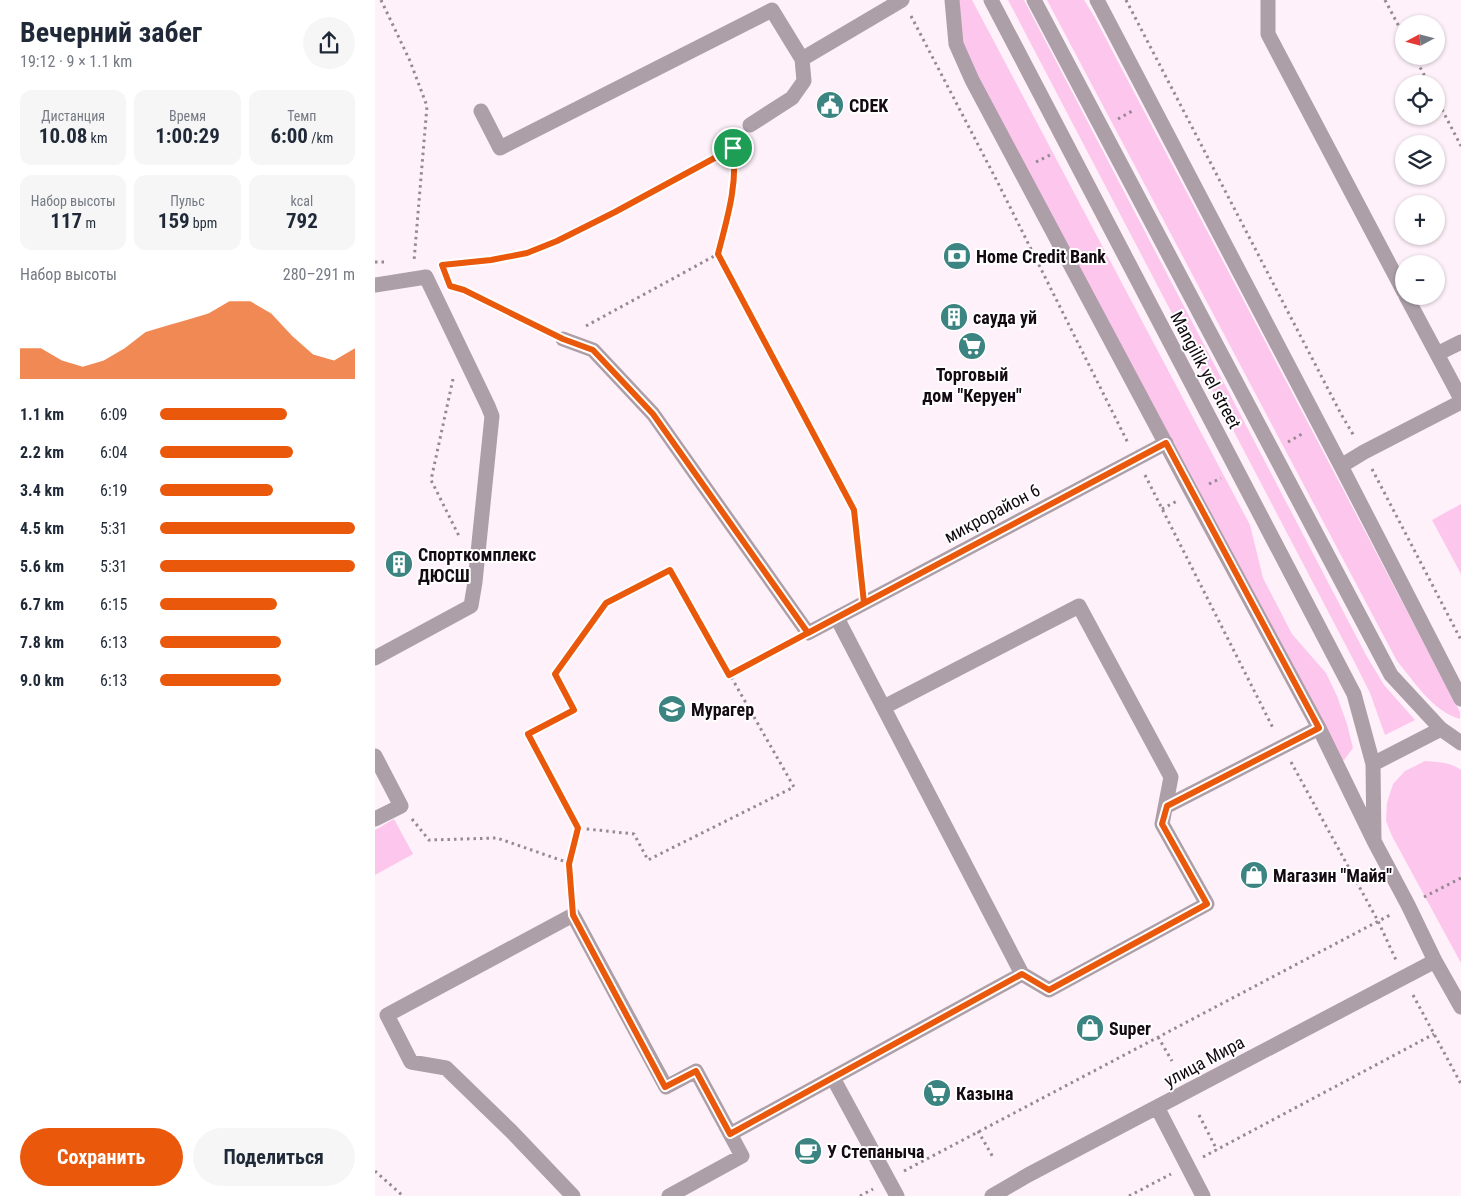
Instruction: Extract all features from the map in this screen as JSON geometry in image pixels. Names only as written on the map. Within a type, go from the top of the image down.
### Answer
[{"type":"street","points":[[952,0],[956,44],[973,80],[1319,728],[1374,841]]},
{"type":"street","name":"Mangilik yel street","points":[[991,0],[1354,694],[1373,764],[1374,841],[1435,961],[1461,1007]]},
{"type":"street","name":"Mangilik yel street","points":[[1034,0],[1391,675],[1441,729],[1461,743]]},
{"type":"street","points":[[1097,0],[1461,699]]},
{"type":"street","points":[[1268,0],[1269,34],[1395,275]]},
{"type":"street","points":[[802,60],[905,4]]},
{"type":"street","points":[[481,111],[500,148],[769,5],[802,60],[804,82],[792,98],[751,125]]},
{"type":"street","points":[[375,285],[426,277],[492,416],[471,606],[375,658]]},
{"type":"street","points":[[1341,466],[1461,401],[1411,305]]},
{"type":"street","points":[[563,339],[593,350],[653,414],[808,633]]},
{"type":"street","points":[[1437,354],[1461,342]]},
{"type":"street","name":"микрорайон 6","points":[[808,633],[1166,443]]},
{"type":"street","points":[[837,618],[1022,974],[1049,990],[1207,904],[1162,824],[1167,806],[1171,777],[1079,606],[884,707]]},
{"type":"street","points":[[1167,806],[1319,728]]},
{"type":"street","points":[[1373,764],[1441,729]]},
{"type":"street","points":[[375,756],[401,806],[375,819]]},
{"type":"street","points":[[573,1196],[446,1068],[411,1062],[387,1015],[573,915],[665,1087],[696,1071],[742,1156],[669,1196]]},
{"type":"street","name":"улица Мира","points":[[992,1196],[1028,1175],[1435,961]]},
{"type":"street","points":[[730,1134],[1022,974]]},
{"type":"street","points":[[833,1078],[897,1196]]},
{"type":"street","points":[[1157,1107],[1203,1196]]},
{"type":"path","points":[[381,0],[410,61],[427,106],[413,264]]},
{"type":"path","points":[[1126,0],[1336,406],[1364,452],[1461,640]]},
{"type":"path","points":[[1385,0],[1395,19]]},
{"type":"path","points":[[905,4],[998,183],[1283,748],[1378,921],[1404,978],[1461,1084]]},
{"type":"path","points":[[1445,115],[1461,146]]},
{"type":"path","points":[[432,264],[442,265],[491,260],[527,253],[542,247],[615,212],[733,148],[743,140],[751,125]]},
{"type":"path","points":[[733,148],[735,161],[731,203],[718,254],[854,510],[864,603]]},
{"type":"path","points":[[447,279],[450,286],[464,290],[563,339],[718,254]]},
{"type":"path","points":[[375,262],[385,262]]},
{"type":"path","points":[[442,265],[445,272]]},
{"type":"path","points":[[454,376],[431,480],[460,538]]},
{"type":"path","points":[[573,915],[569,864],[578,828],[528,734],[574,710],[555,674],[606,603],[670,570],[794,786],[648,860],[635,834],[578,828]]},
{"type":"path","points":[[729,675],[808,633]]},
{"type":"path","points":[[401,806],[429,840],[497,838],[569,864]]},
{"type":"path","points":[[860,1196],[978,1131],[1461,878]]},
{"type":"path","points":[[1129,1196],[1434,1034]]},
{"type":"path","points":[[1158,1037],[1172,1061]]},
{"type":"path","points":[[1199,1115],[1217,1150]]},
{"type":"path","points":[[978,1131],[994,1159]]},
{"type":"path","points":[[375,1170],[403,1196]]},
{"type":"shaded area","points":[[958,0],[972,0],[1250,525],[1263,578],[1292,634],[1326,673],[1337,696],[1353,748],[1344,760],[1339,761],[965,52],[962,43]]},
{"type":"shaded area","points":[[1008,0],[1024,0],[1366,655],[1384,685],[1415,720],[1385,735],[1370,693],[1354,661]]},
{"type":"shaded area","points":[[1047,0],[1084,0],[1094,16],[1460,712],[1460,719],[1441,710],[1433,703],[1397,661]]},
{"type":"shaded area","points":[[1461,504],[1461,574],[1432,520]]},
{"type":"shaded area","points":[[1425,761],[1448,764],[1461,770],[1461,963],[1392,836],[1386,821],[1387,803],[1393,784],[1405,771]]},
{"type":"shaded area","points":[[394,819],[413,854],[375,875],[375,830]]},
{"type":"place","name":"CDEK","points":[[830,105]]},
{"type":"place","name":"Home Credit Bank","points":[[957,256]]},
{"type":"place","name":"сауда уй","points":[[954,317]]},
{"type":"place","name":"Торговый дом \"Керуен\"","points":[[972,346]]},
{"type":"place","name":"Спорткомплекс ДЮСШ","points":[[399,564]]},
{"type":"place","name":"Мурагер","points":[[672,709]]},
{"type":"place","name":"Магазин \"Майя\"","points":[[1254,875]]},
{"type":"place","name":"Super","points":[[1090,1028]]},
{"type":"place","name":"Казына","points":[[937,1093]]},
{"type":"place","name":"У Степаныча","points":[[808,1151]]},
{"type":"route","points":[[733,148],[557,241],[527,253],[491,260],[442,265],[450,286],[464,290],[563,339],[593,350],[653,414],[808,633],[864,603],[1116,468],[1166,443],[1319,728],[1167,806],[1162,824],[1207,904],[1049,990],[1022,974],[730,1134],[696,1071],[665,1087],[573,915],[569,864],[578,828],[528,734],[574,710],[555,674],[606,603],[670,570],[729,675],[837,618],[864,603],[854,510],[718,254],[731,203],[735,161],[733,148]]}]
